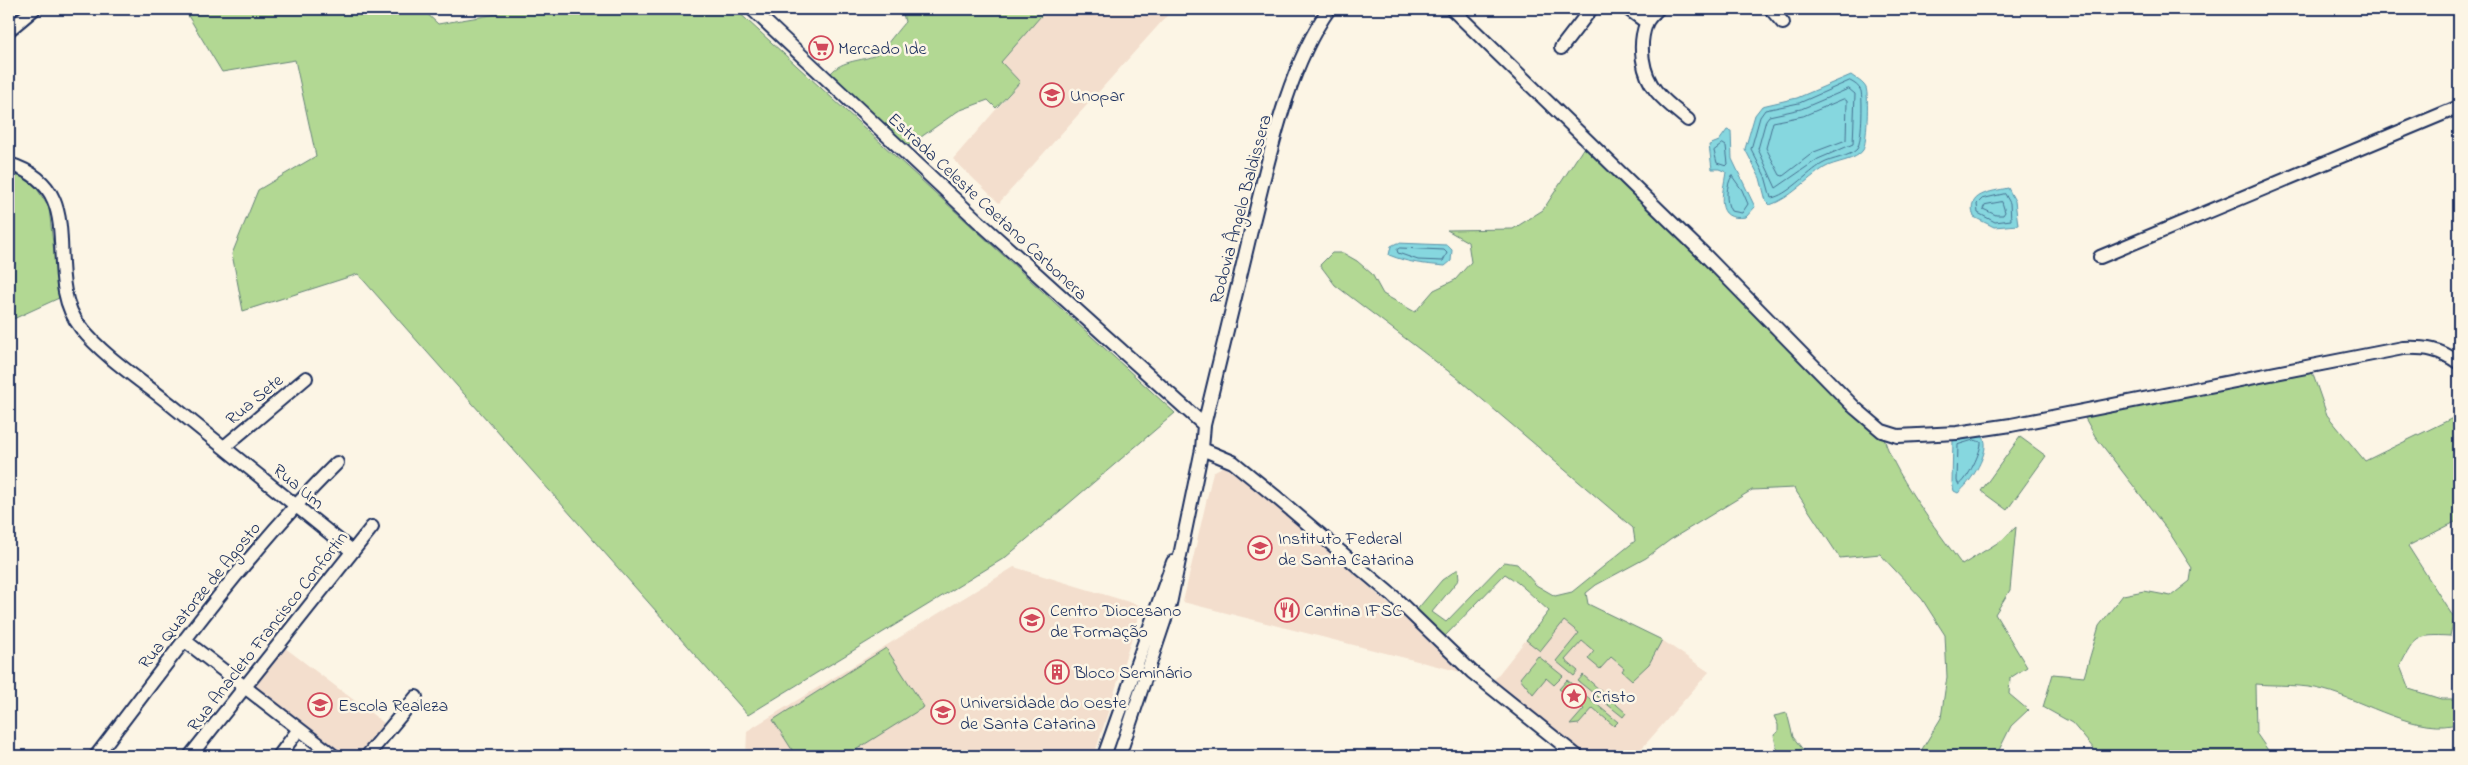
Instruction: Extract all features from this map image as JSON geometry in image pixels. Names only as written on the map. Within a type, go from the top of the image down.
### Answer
[{"type":"street","points":[[9,30],[34,9]]},
{"type":"street","name":"Estrada Celeste Caetano Carbonera","points":[[752,9],[952,197],[1204,425]]},
{"type":"street","name":"Rodovia Ângelo Baldissera","points":[[1186,529],[1202,449],[1204,425],[1274,142],[1298,66],[1317,26],[1329,9]]},
{"type":"street","points":[[1452,9],[1705,255],[1855,408],[1882,431],[1898,436],[1988,429],[2403,348],[2426,347],[2449,356],[2459,363]]},
{"type":"street","points":[[1561,48],[1591,9]]},
{"type":"street","points":[[1628,9],[1646,22]]},
{"type":"street","points":[[1658,9],[1646,22],[1643,36],[1643,57],[1646,75],[1656,91],[1688,120]]},
{"type":"street","points":[[1771,9],[1782,23]]},
{"type":"street","points":[[2100,257],[2459,107]]},
{"type":"street","name":"Rua Um","points":[[9,164],[35,174],[51,191],[58,212],[67,303],[80,327],[99,346],[352,552]]},
{"type":"street","name":"Rua Sete","points":[[224,447],[306,378]]},
{"type":"street","points":[[1202,449],[1232,462],[1276,497],[1394,597],[1472,672],[1577,756]]},
{"type":"street","name":"Rua Quatorze de Agosto","points":[[96,756],[184,640],[294,505],[337,463]]},
{"type":"street","name":"Rua Anacleto Francisco Confortin","points":[[190,756],[372,527]]},
{"type":"street","points":[[1104,756],[1158,600],[1186,529]]},
{"type":"street","points":[[1118,756],[1170,604],[1186,529]]},
{"type":"street","points":[[184,640],[334,756]]},
{"type":"street","points":[[367,756],[416,697]]},
{"type":"street","points":[[279,756],[299,729]]},
{"type":"shaded area","name":"Unopar","points":[[1047,9],[1173,9],[999,203],[953,159],[1020,82],[1001,62]]},
{"type":"shaded area","name":"Instituto Federal de Santa Catarina","points":[[1224,466],[1264,495],[1397,611],[1461,672],[1183,602],[1213,472]]},
{"type":"shaded area","name":"Universidade do Oeste de Santa Catarina","points":[[1014,567],[1142,606],[1094,756],[746,756],[747,731]]},
{"type":"shaded area","points":[[1588,604],[1662,640],[1709,672],[1635,756],[1586,756],[1494,680],[1549,611]]},
{"type":"shaded area","name":"Escola Realeza","points":[[284,647],[384,723],[359,756],[346,756],[255,687]]},
{"type":"green space","points":[[184,9],[422,9],[438,24],[497,14],[505,9],[735,9],[1175,413],[1006,557],[748,715],[358,274],[243,311],[232,254],[258,190],[316,156],[295,60],[222,72]]},
{"type":"green space","points":[[902,9],[1047,9],[1001,62],[1020,82],[996,108],[988,100],[958,111],[904,149],[829,76],[843,64],[877,54],[905,22]]},
{"type":"green space","points":[[1588,141],[1882,431],[1887,447],[1905,482],[1962,565],[2002,540],[2016,527],[2010,590],[1995,614],[2027,667],[2010,678],[2009,694],[2028,710],[2011,726],[1996,756],[1914,756],[1921,751],[1941,718],[1947,677],[1945,635],[1922,599],[1880,554],[1840,558],[1794,488],[1752,490],[1670,540],[1646,558],[1596,585],[1586,593],[1588,604],[1662,640],[1649,664],[1632,680],[1622,671],[1624,668],[1611,657],[1600,669],[1588,659],[1594,651],[1582,641],[1565,660],[1578,671],[1574,676],[1556,661],[1579,633],[1564,621],[1540,651],[1526,640],[1549,611],[1523,587],[1505,574],[1445,636],[1415,612],[1442,580],[1458,569],[1459,579],[1432,612],[1446,622],[1504,562],[1517,564],[1536,585],[1555,596],[1572,592],[1635,541],[1633,528],[1456,377],[1335,285],[1320,265],[1332,253],[1343,253],[1357,261],[1372,274],[1383,294],[1415,312],[1434,290],[1455,280],[1471,262],[1468,242],[1447,230],[1513,229],[1543,210]]},
{"type":"green space","points":[[9,174],[31,179],[49,208],[59,298],[9,321]]},
{"type":"green space","points":[[2310,366],[2327,415],[2365,461],[2459,415],[2459,520],[2408,546],[2454,618],[2450,636],[2430,636],[2418,639],[2409,649],[2400,666],[2409,689],[2441,699],[2459,699],[2459,723],[2444,726],[2427,725],[2392,716],[2316,688],[2255,684],[2256,733],[2272,756],[2100,756],[2072,723],[2043,707],[2053,674],[2084,677],[2099,626],[2123,595],[2144,591],[2171,596],[2190,581],[2192,568],[2169,532],[2095,436],[2081,411]]},
{"type":"green space","points":[[2020,437],[2046,456],[2007,510],[1981,491]]},
{"type":"green space","points":[[886,648],[924,707],[846,756],[796,756],[773,720]]},
{"type":"green space","points":[[1538,656],[1563,676],[1554,685],[1546,678],[1533,694],[1520,678]]},
{"type":"green space","points":[[1583,675],[1626,713],[1623,717],[1578,681]]},
{"type":"green space","points":[[1567,680],[1618,722],[1614,726],[1593,708],[1579,724],[1570,725],[1584,709],[1559,689]]},
{"type":"green space","points":[[1787,713],[1793,737],[1808,756],[1778,756],[1774,735],[1778,732],[1778,725],[1774,716]]},
{"type":"water","points":[[1851,75],[1863,84],[1867,93],[1866,129],[1863,150],[1860,154],[1850,159],[1817,172],[1785,198],[1770,205],[1766,201],[1760,178],[1745,149],[1755,115],[1762,106],[1797,98]]},
{"type":"water","points":[[1727,130],[1731,131],[1732,159],[1755,207],[1746,217],[1729,215],[1724,210],[1722,197],[1726,172],[1712,169],[1709,145],[1719,141]]},
{"type":"water","points":[[2008,188],[2015,201],[2018,225],[1994,227],[1974,217],[1972,209],[1976,198]]},
{"type":"water","points":[[1397,243],[1447,245],[1452,250],[1451,261],[1445,266],[1423,264],[1396,258],[1389,255],[1391,246]]},
{"type":"water","points":[[1974,435],[1983,437],[1985,450],[1974,475],[1958,493],[1954,491],[1952,482],[1953,440]]},
{"type":"place","name":"Mercado Ide","points":[[821,48]]},
{"type":"place","name":"Unopar","points":[[1052,95]]},
{"type":"place","name":"Instituto Federal de Santa Catarina","points":[[1260,548]]},
{"type":"place","name":"Cantina IFSC","points":[[1287,610]]},
{"type":"place","name":"Centro Diocesano de Formação","points":[[1032,620]]},
{"type":"place","name":"Bloco Seminário","points":[[1057,672]]},
{"type":"place","name":"Cristo","points":[[1574,696]]},
{"type":"place","name":"Escola Realeza","points":[[320,705]]},
{"type":"place","name":"Universidade do Oeste de Santa Catarina","points":[[943,712]]}]
